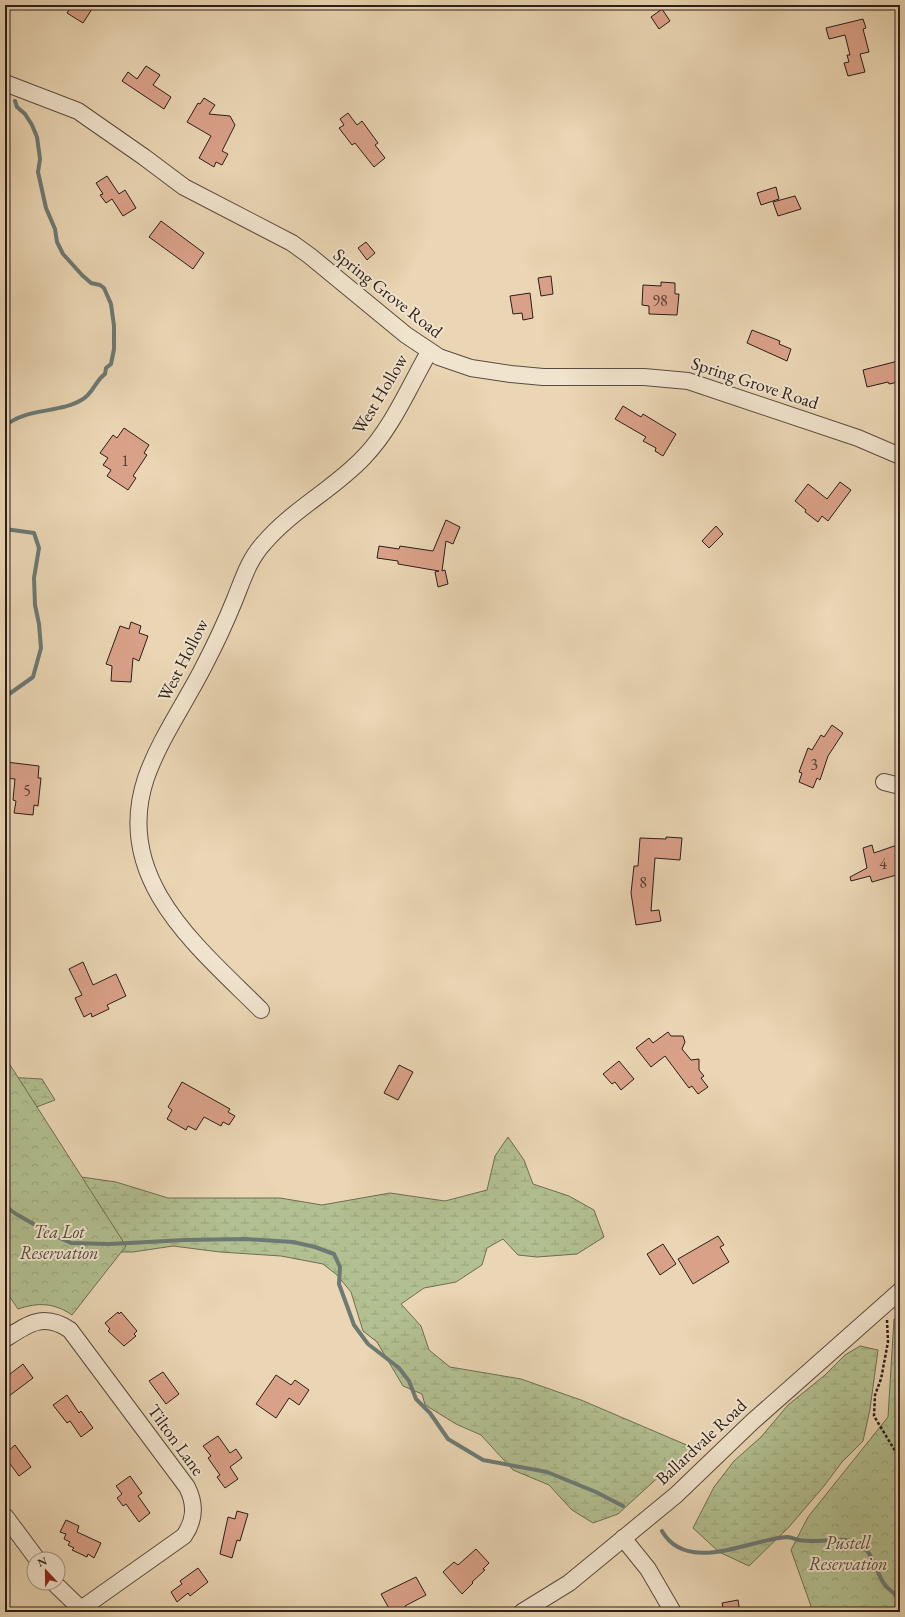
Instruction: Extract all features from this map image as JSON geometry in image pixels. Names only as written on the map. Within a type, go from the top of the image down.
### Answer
[{"type":"street","name":"Spring Grove Road","points":[[5,83],[78,111],[184,187],[292,243],[429,352],[471,368],[511,374],[543,377],[644,377],[688,381],[858,438],[900,456]]},
{"type":"street","name":"West Hollow","points":[[261,1010],[181,927],[157,892],[144,862],[140,840],[140,809],[145,783],[158,751],[205,664],[252,558],[277,528],[342,477],[370,450],[392,419],[429,352]]},
{"type":"street","points":[[884,782],[900,786]]},
{"type":"street","name":"Ballardvale Road","points":[[522,1612],[569,1583],[676,1495],[763,1412],[900,1291]]},
{"type":"street","name":"Tilton Lane","points":[[5,1339],[25,1326],[39,1321],[55,1322],[70,1330],[191,1495],[194,1504],[193,1517],[189,1529],[184,1536],[81,1611],[62,1591]]},
{"type":"street","points":[[5,1516],[31,1551]]},
{"type":"street","points":[[623,1538],[648,1569],[673,1612]]},
{"type":"path","points":[[883,1307],[888,1324],[888,1342],[881,1380],[875,1395],[874,1416],[900,1459]]},
{"type":"green space","name":"Tea Lot Reservation","points":[[5,1057],[126,1246],[72,1315],[59,1308],[46,1305],[32,1305],[18,1309],[5,1290]]},
{"type":"green space","points":[[5,1077],[42,1079],[55,1100],[26,1111]]},
{"type":"green space","points":[[508,1137],[524,1160],[533,1184],[569,1196],[594,1210],[604,1237],[577,1254],[537,1257],[518,1255],[503,1239],[487,1248],[482,1265],[456,1282],[424,1288],[401,1304],[421,1326],[429,1350],[450,1367],[521,1379],[581,1400],[696,1449],[688,1461],[664,1472],[618,1514],[593,1523],[572,1510],[549,1485],[513,1470],[481,1435],[456,1424],[425,1405],[422,1394],[403,1386],[377,1342],[363,1331],[351,1292],[337,1275],[323,1264],[281,1256],[220,1252],[173,1246],[133,1252],[84,1252],[5,1166],[116,1182],[168,1198],[280,1198],[322,1205],[390,1193],[445,1201],[487,1190],[495,1156]]},
{"type":"green space","name":"Pustell Reservation","points":[[900,1314],[900,1612],[816,1612],[812,1609],[791,1550],[808,1517],[888,1417],[894,1319]]},
{"type":"green space","points":[[860,1346],[878,1350],[870,1409],[863,1441],[842,1462],[824,1486],[789,1527],[749,1566],[719,1552],[693,1528],[714,1487],[734,1461],[761,1437],[788,1405],[825,1375],[845,1355]]},
{"type":"building","points":[[72,5],[85,5],[92,9],[83,23],[67,13]]},
{"type":"building","points":[[662,9],[670,21],[659,29],[651,17]]},
{"type":"building","points":[[863,19],[866,28],[863,29],[869,52],[860,54],[865,72],[848,76],[844,63],[849,62],[847,55],[850,55],[845,35],[829,39],[826,28]]},
{"type":"building","points":[[146,66],[160,75],[153,85],[171,97],[164,109],[122,81],[128,72],[137,79]]},
{"type":"building","points":[[204,98],[215,105],[209,114],[230,116],[235,125],[222,151],[228,154],[222,165],[216,162],[214,167],[199,158],[211,136],[187,122],[198,103],[200,104]]},
{"type":"building","points":[[348,113],[357,125],[362,121],[378,143],[375,145],[385,158],[374,167],[355,143],[352,145],[339,128],[344,125],[340,119]]},
{"type":"building","points":[[107,176],[119,194],[125,190],[136,208],[123,216],[112,199],[106,203],[100,195],[103,194],[96,183]]},
{"type":"building","points":[[776,187],[779,199],[761,205],[757,193]]},
{"type":"building","points":[[795,196],[801,209],[778,216],[773,202]]},
{"type":"building","points":[[161,221],[204,253],[193,269],[149,237]]},
{"type":"building","points":[[366,242],[375,253],[367,260],[358,248]]},
{"type":"building","points":[[551,276],[553,294],[541,296],[538,278]]},
{"type":"building","points":[[661,282],[675,283],[675,294],[679,294],[677,315],[649,314],[649,306],[642,305],[643,285],[661,286]]},
{"type":"building","points":[[530,293],[533,318],[523,320],[522,313],[513,314],[510,296]]},
{"type":"building","points":[[752,330],[780,341],[779,344],[791,349],[787,361],[747,343]]},
{"type":"building","points":[[898,361],[900,376],[897,377],[898,382],[889,384],[888,382],[867,387],[863,370]]},
{"type":"building","points":[[623,406],[641,417],[643,414],[676,434],[663,456],[655,451],[656,448],[643,441],[646,437],[615,419]]},
{"type":"building","points":[[124,428],[149,445],[144,453],[147,455],[133,476],[136,478],[128,490],[107,476],[111,470],[103,465],[108,458],[100,453],[113,435],[117,438]]},
{"type":"building","points":[[840,482],[851,490],[828,521],[822,516],[818,522],[805,512],[806,510],[795,501],[808,484],[827,499]]},
{"type":"building","points":[[446,520],[460,527],[453,544],[446,541],[442,571],[445,570],[448,584],[438,587],[435,572],[439,571],[398,564],[398,561],[377,558],[379,546],[399,549],[400,546],[433,551]]},
{"type":"building","points":[[716,526],[723,534],[709,548],[702,541]]},
{"type":"building","points":[[131,622],[141,626],[139,633],[148,636],[139,661],[133,658],[131,682],[111,681],[112,666],[106,664],[120,626],[129,629]]},
{"type":"building","points":[[832,725],[843,733],[828,756],[820,780],[817,778],[813,788],[799,782],[802,773],[799,772],[808,748],[812,750],[821,735],[824,737]]},
{"type":"building","points":[[6,762],[39,766],[38,778],[41,778],[38,806],[34,805],[33,815],[14,813],[16,801],[13,800],[15,779],[5,778]]},
{"type":"building","points":[[666,837],[682,838],[680,860],[655,858],[651,911],[659,910],[661,921],[636,925],[631,893],[634,866],[638,866],[640,838],[666,839]]},
{"type":"building","points":[[900,844],[900,874],[872,882],[870,876],[851,881],[850,877],[867,868],[863,848],[872,845],[874,853]]},
{"type":"building","points":[[83,962],[93,985],[116,974],[126,996],[107,1005],[109,1009],[92,1017],[91,1013],[84,1017],[75,998],[82,995],[69,969]]},
{"type":"building","points":[[668,1032],[671,1036],[683,1036],[685,1042],[682,1049],[691,1060],[699,1059],[699,1070],[704,1076],[701,1078],[708,1087],[698,1094],[692,1086],[689,1088],[665,1056],[651,1067],[636,1048],[649,1038],[653,1043]]},
{"type":"building","points":[[619,1061],[634,1079],[621,1090],[615,1082],[612,1084],[603,1074]]},
{"type":"building","points":[[399,1065],[413,1072],[398,1100],[384,1093]]},
{"type":"building","points":[[182,1082],[230,1109],[228,1112],[235,1116],[229,1125],[223,1122],[221,1126],[204,1117],[196,1130],[188,1126],[186,1130],[167,1119],[172,1110],[168,1107]]},
{"type":"building","points":[[718,1236],[724,1245],[720,1247],[729,1262],[693,1284],[678,1259]]},
{"type":"building","points":[[663,1244],[676,1264],[660,1275],[647,1254]]},
{"type":"building","points":[[118,1312],[119,1314],[121,1312],[137,1331],[134,1334],[136,1336],[124,1346],[108,1331],[110,1329],[105,1323]]},
{"type":"building","points":[[23,1364],[33,1378],[5,1399],[5,1378]]},
{"type":"building","points":[[163,1372],[179,1394],[166,1404],[149,1381]]},
{"type":"building","points":[[276,1375],[291,1385],[295,1380],[309,1390],[299,1405],[289,1398],[276,1418],[256,1404]]},
{"type":"building","points":[[67,1395],[79,1413],[81,1411],[93,1428],[81,1437],[70,1421],[67,1423],[53,1405]]},
{"type":"building","points":[[218,1436],[230,1453],[236,1449],[242,1458],[230,1467],[238,1479],[225,1488],[217,1477],[220,1475],[208,1458],[211,1456],[203,1446]]},
{"type":"building","points":[[15,1445],[31,1467],[19,1476],[8,1461],[9,1460],[5,1454]]},
{"type":"building","points":[[130,1476],[142,1493],[138,1496],[150,1513],[139,1522],[126,1504],[123,1506],[117,1498],[122,1494],[116,1486]]},
{"type":"building","points":[[237,1511],[248,1514],[240,1541],[237,1540],[232,1558],[220,1554],[228,1517],[235,1519]]},
{"type":"building","points":[[66,1520],[79,1526],[77,1532],[101,1543],[94,1558],[88,1554],[87,1557],[72,1550],[74,1548],[68,1545],[70,1542],[64,1539],[66,1534],[60,1532]]},
{"type":"building","points":[[476,1549],[489,1563],[483,1569],[485,1570],[462,1594],[443,1572],[454,1562],[458,1565]]},
{"type":"building","points":[[198,1568],[208,1582],[190,1596],[188,1593],[177,1602],[171,1592],[182,1584],[180,1581]]},
{"type":"building","points":[[416,1577],[426,1595],[405,1606],[408,1612],[391,1612],[381,1594]]},
{"type":"building","points":[[738,1600],[740,1612],[724,1612],[722,1603]]},
{"type":"waterway","points":[[5,33],[7,38],[5,49]]},
{"type":"waterway","points":[[5,58],[7,69]]},
{"type":"waterway","points":[[5,426],[23,416],[64,407],[83,399],[105,374],[106,368],[111,364],[114,349],[114,326],[111,304],[104,288],[100,285],[91,283],[82,275],[63,254],[57,242],[55,229],[46,208],[38,172],[40,159],[37,137],[32,125],[25,114],[17,107],[15,101]]},
{"type":"waterway","points":[[5,529],[34,533],[39,548],[34,578],[35,605],[39,624],[41,648],[33,677],[5,697]]},
{"type":"waterway","points":[[5,1206],[53,1235],[71,1243],[110,1244],[185,1240],[245,1239],[293,1242],[315,1247],[334,1254],[340,1267],[339,1284],[354,1325],[368,1344],[399,1368],[409,1381],[416,1399],[430,1413],[448,1439],[483,1460],[547,1472],[596,1492],[623,1506]]},
{"type":"waterway","points":[[662,1531],[673,1544],[687,1551],[703,1553],[738,1548],[772,1539],[787,1537],[806,1541],[852,1541],[863,1547],[868,1552],[885,1585],[900,1600]]}]
